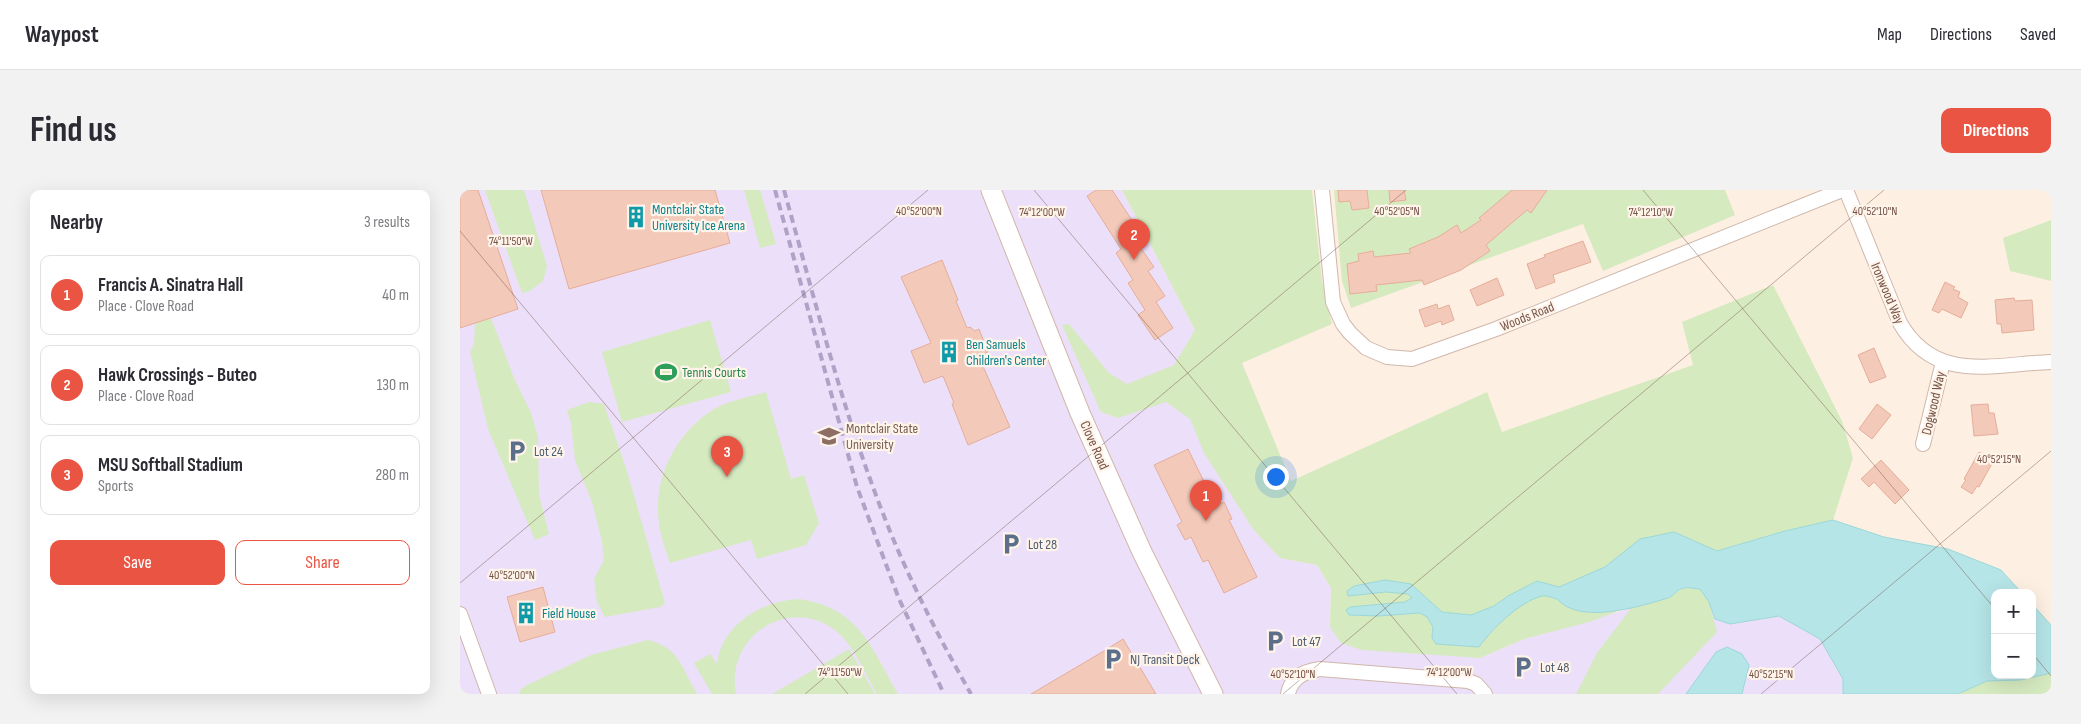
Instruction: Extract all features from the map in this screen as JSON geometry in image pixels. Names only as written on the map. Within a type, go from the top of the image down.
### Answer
[{"type":"street","name":"Clove Road","points":[[991,190],[1080,413],[1142,552],[1214,694]]},
{"type":"street","name":"Woods Road","points":[[1322,190],[1334,302],[1343,324],[1366,348],[1387,357],[1412,359],[1496,329],[1842,190]]},
{"type":"street","name":"Ironwood Way","points":[[1846,190],[1900,324],[1914,343],[1932,357],[1958,366],[1975,367],[2051,362]]},
{"type":"street","name":"Dogwood Way","points":[[1923,444],[1943,362]]},
{"type":"street","points":[[460,614],[488,694]]},
{"type":"street","points":[[1288,694],[1292,683],[1300,675],[1309,670],[1320,669],[1468,680],[1476,684],[1484,694]]},
{"type":"shaded area","name":"Montclair State University","points":[[460,190],[1122,190],[1195,330],[1280,558],[1317,565],[1331,588],[1330,627],[1480,658],[1524,639],[1670,597],[1709,602],[1715,619],[1730,624],[1779,616],[1820,639],[1843,679],[1843,694],[460,694]]},
{"type":"green space","points":[[485,190],[524,190],[547,266],[543,281],[530,291],[522,293]]},
{"type":"green space","points":[[744,190],[760,190],[776,244],[760,248]]},
{"type":"green space","points":[[1122,190],[1312,190],[1322,281],[1332,324],[1242,363],[1291,481],[1487,392],[1502,432],[1693,365],[1682,322],[1773,285],[1842,421],[1853,458],[1833,520],[1785,531],[1716,551],[1674,532],[1616,612],[1589,622],[1524,639],[1480,658],[1362,650],[1341,643],[1330,627],[1331,588],[1317,565],[1280,558],[1253,529],[1204,453],[1190,419],[1166,402],[1118,418],[1101,412],[1062,325],[1069,324],[1109,373],[1127,384],[1174,365],[1195,330]]},
{"type":"green space","points":[[1334,190],[1725,190],[1735,215],[1603,271],[1583,224],[1351,308],[1342,281]]},
{"type":"green space","points":[[2051,220],[2051,281],[2010,271],[2003,238]]},
{"type":"green space","points":[[491,318],[514,378],[531,413],[538,437],[539,495],[549,534],[535,540],[488,429],[470,352],[474,344],[475,323]]},
{"type":"green space","name":"Tennis Courts","points":[[710,320],[731,392],[622,422],[602,352]]},
{"type":"green space","points":[[766,392],[791,479],[804,475],[819,523],[806,545],[757,559],[751,540],[670,563],[661,534],[658,517],[658,499],[666,466],[674,451],[683,437],[708,413],[729,403]]},
{"type":"green space","points":[[589,402],[604,404],[626,468],[665,603],[660,607],[605,617],[597,602],[594,579],[604,560],[602,541],[592,502],[575,460],[571,423],[567,410]]},
{"type":"green space","points":[[1683,588],[1700,589],[1709,602],[1717,632],[1658,694],[1576,694],[1597,653],[1632,607],[1670,597]]},
{"type":"green space","points":[[798,599],[819,603],[849,620],[871,645],[898,694],[877,694],[842,636],[817,620],[798,617],[780,620],[764,628],[750,639],[740,655],[735,673],[736,694],[712,694],[694,663],[710,654],[717,664],[720,650],[727,637],[735,626],[746,617],[771,604]]},
{"type":"green space","points":[[648,640],[667,648],[674,654],[697,694],[520,694],[520,690],[527,685],[591,655]]},
{"type":"green space","points":[[849,649],[875,694],[772,694]]},
{"type":"green space","points":[[2051,673],[2051,694],[1958,694],[1987,681],[2036,679],[2036,676]]},
{"type":"water","points":[[1833,520],[1884,537],[1948,549],[2001,570],[2018,589],[1991,589],[1991,679],[2024,679],[1987,681],[1958,694],[1843,694],[1843,679],[1820,639],[1779,616],[1730,624],[1715,619],[1709,602],[1700,589],[1682,589],[1668,598],[1610,612],[1580,611],[1567,607],[1557,599],[1542,596],[1515,610],[1491,632],[1479,647],[1436,644],[1432,638],[1433,627],[1427,617],[1420,613],[1378,616],[1349,615],[1346,610],[1350,607],[1405,602],[1412,598],[1408,594],[1386,592],[1348,596],[1347,591],[1354,586],[1385,580],[1411,584],[1442,612],[1471,615],[1494,606],[1508,596],[1537,581],[1559,587],[1605,567],[1640,539],[1674,532],[1717,551],[1785,531]]},
{"type":"water","points":[[2036,608],[2051,625],[2051,673],[2036,676]]},
{"type":"water","points":[[1727,647],[1742,654],[1749,665],[1742,694],[1686,694],[1716,652]]},
{"type":"building","points":[[460,190],[478,190],[518,309],[460,328]]},
{"type":"building","name":"Montclair State University Ice Arena","points":[[541,190],[715,190],[730,243],[569,289]]},
{"type":"building","points":[[1096,190],[1112,190],[1143,237],[1136,241],[1154,267],[1148,271],[1165,296],[1156,302],[1173,328],[1155,340],[1138,315],[1145,310],[1128,283],[1133,280],[1116,253],[1121,249],[1087,196]]},
{"type":"building","points":[[1338,190],[1367,190],[1369,208],[1352,210],[1350,201],[1339,202]]},
{"type":"building","points":[[1389,190],[1404,190],[1406,200],[1390,202]]},
{"type":"building","points":[[1512,190],[1547,190],[1531,213],[1527,210],[1486,245],[1490,251],[1461,270],[1424,285],[1422,280],[1376,285],[1377,291],[1350,294],[1347,264],[1359,261],[1358,254],[1373,251],[1374,257],[1411,253],[1409,249],[1438,237],[1457,225],[1461,233],[1481,220],[1479,218]]},
{"type":"building","points":[[1583,241],[1591,262],[1553,275],[1555,282],[1536,289],[1527,264],[1545,257],[1544,255]]},
{"type":"building","name":"Ben Samuels Children's Center","points":[[942,260],[967,328],[970,327],[975,331],[979,329],[988,352],[983,354],[985,357],[982,357],[983,361],[981,362],[1010,427],[968,445],[943,376],[924,383],[911,351],[931,343],[901,277]]},
{"type":"building","points":[[1497,278],[1504,295],[1477,306],[1470,290]]},
{"type":"building","points":[[1945,282],[1955,287],[1953,289],[1960,292],[1958,297],[1968,303],[1961,318],[1942,309],[1939,313],[1932,310]]},
{"type":"building","points":[[2014,298],[2015,301],[2032,300],[2034,330],[2002,333],[2001,324],[1997,324],[1995,300]]},
{"type":"building","points":[[1437,304],[1438,309],[1449,305],[1454,320],[1442,325],[1441,321],[1425,327],[1419,310]]},
{"type":"building","points":[[1874,348],[1886,377],[1870,383],[1858,355]]},
{"type":"building","points":[[1877,404],[1891,415],[1872,439],[1859,429]]},
{"type":"building","points":[[1988,404],[1989,413],[1994,413],[1998,434],[1974,436],[1971,405]]},
{"type":"building","points":[[1188,449],[1216,506],[1224,502],[1232,519],[1229,520],[1257,577],[1224,593],[1208,560],[1203,562],[1191,537],[1185,540],[1177,525],[1182,522],[1154,465]]},
{"type":"building","points":[[1979,452],[1994,460],[1979,487],[1977,486],[1972,494],[1961,487]]},
{"type":"building","points":[[1881,460],[1909,490],[1895,504],[1874,482],[1869,487],[1861,479]]},
{"type":"building","name":"Field House","points":[[543,587],[555,632],[520,642],[507,597]]},
{"type":"building","name":"NJ Transit Deck","points":[[1123,639],[1156,694],[1031,694],[1104,651]]},
{"type":"railway","points":[[775,190],[857,487],[899,599],[944,694]]},
{"type":"railway","points":[[784,190],[847,411],[877,498],[902,560],[940,638],[971,694]]},
{"type":"place","name":"Montclair State University Ice Arena","points":[[636,217]]},
{"type":"place","name":"Hawk Crossings - Buteo","points":[[1134,260]]},
{"type":"place","name":"Ben Samuels Children's Center","points":[[949,352]]},
{"type":"place","name":"Tennis Courts","points":[[666,372]]},
{"type":"place","name":"Montclair State University","points":[[829,436]]},
{"type":"place","name":"Lot 24","points":[[517,451]]},
{"type":"place","name":"MSU Softball Stadium","points":[[727,477]]},
{"type":"place","name":"Francis A. Sinatra Hall","points":[[1206,521]]},
{"type":"place","name":"Lot 28","points":[[1011,544]]},
{"type":"place","name":"Field House","points":[[526,613]]},
{"type":"place","name":"Lot 47","points":[[1275,641]]},
{"type":"place","name":"NJ Transit Deck","points":[[1113,659]]},
{"type":"place","name":"Lot 48","points":[[1523,667]]}]
